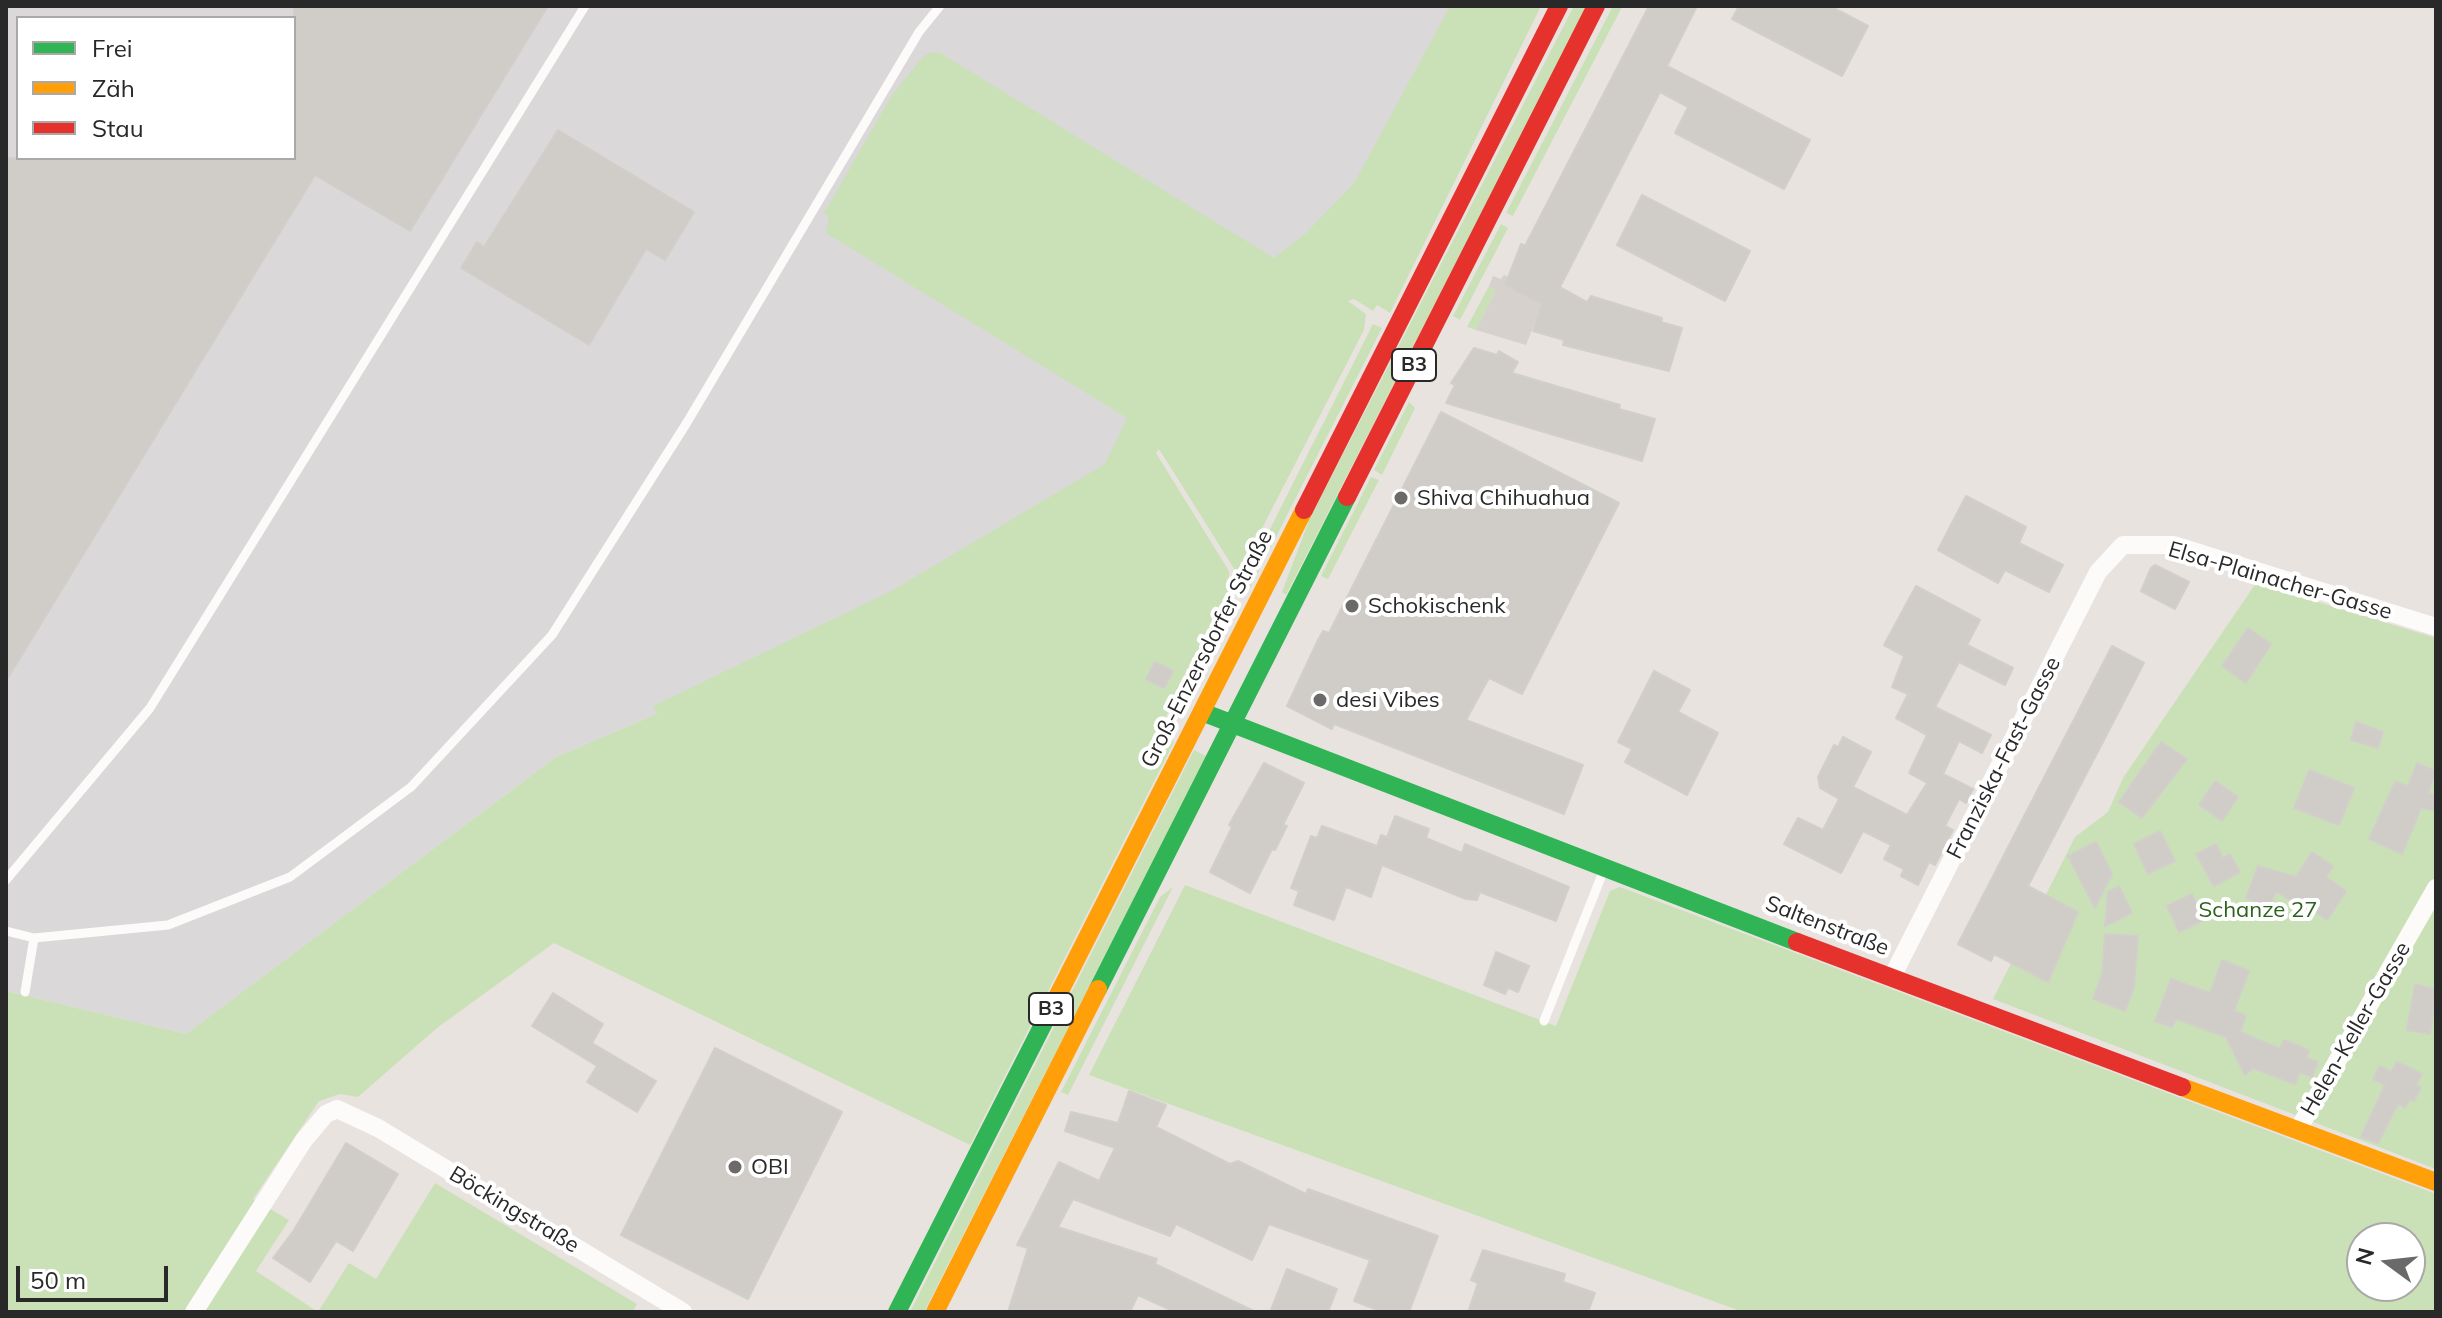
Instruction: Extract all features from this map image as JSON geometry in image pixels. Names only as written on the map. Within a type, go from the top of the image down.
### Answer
[{"type":"main road","name":"Groß-Enzersdorfer Straße","points":[[897,1312],[1559,6]]},
{"type":"main road","name":"B3","points":[[935,1312],[1596,6]]},
{"type":"main road","name":"Saltenstraße","points":[[1202,712],[1604,869],[2436,1182]]},
{"type":"street","name":"Elsa-Plainacher-Gasse","points":[[2123,545],[2174,545],[2436,627]]},
{"type":"street","name":"Franziska-Fast-Gasse","points":[[1892,977],[2098,572],[2123,545]]},
{"type":"street","name":"Helen-Keller-Gasse","points":[[2299,1128],[2436,888]]},
{"type":"street","name":"Böckingstraße","points":[[194,1312],[304,1140],[329,1111],[344,1111],[683,1312]]},
{"type":"lane","points":[[6,880],[150,708],[585,6]]},
{"type":"lane","points":[[6,931],[34,938],[168,925],[290,877],[411,787],[552,635],[686,424],[935,9]]},
{"type":"lane","points":[[1544,1021],[1604,869]]},
{"type":"lane","points":[[25,992],[34,938]]},
{"type":"shaded area","points":[[6,6],[1474,6],[1341,264],[1167,435],[749,675],[556,757],[186,1034],[6,991]]},
{"type":"shaded area","points":[[1504,275],[1509,277],[1506,285],[1548,303],[1539,312],[1526,345],[1476,330],[1496,290],[1489,286],[1493,276],[1501,279]]},
{"type":"green space","points":[[1450,6],[1541,6],[1390,313],[1377,305],[1373,311],[1354,299],[1348,301],[1366,314],[1364,330],[1238,575],[1159,449],[1156,453],[1229,571],[1229,593],[1158,732],[1174,742],[970,1145],[554,943],[437,1028],[358,1097],[340,1094],[319,1101],[253,1199],[289,1220],[256,1271],[318,1312],[6,1312],[6,991],[186,1034],[556,757],[657,714],[653,706],[891,591],[1105,464],[1127,418],[826,233],[829,218],[824,213],[892,95],[928,53],[939,52],[1274,258],[1306,233],[1354,183]]},
{"type":"green space","points":[[1574,6],[1587,6],[1286,595],[1282,592],[1310,518]]},
{"type":"green space","points":[[1613,6],[1622,7],[1513,216],[1506,213]]},
{"type":"green space","points":[[1501,224],[1508,228],[1460,320],[1453,316]]},
{"type":"green space","points":[[1489,286],[1496,290],[1476,330],[1467,327]]},
{"type":"green space","points":[[1373,324],[1382,328],[1247,594],[1241,587]]},
{"type":"green space","points":[[1409,402],[1415,408],[1382,475],[1374,470]]},
{"type":"green space","points":[[1371,477],[1379,480],[1328,579],[1321,576]]},
{"type":"green space","name":"Schanze 27","points":[[2256,583],[2436,638],[2436,1169],[1993,999],[2075,837],[2108,812],[2123,778]]},
{"type":"green space","points":[[1194,750],[1206,756],[924,1312],[910,1312]]},
{"type":"green space","points":[[1185,885],[1556,1026],[1610,891],[1620,887],[2436,1194],[2436,1312],[1743,1312],[1089,1075]]},
{"type":"green space","points":[[1173,887],[1068,1095],[1061,1092],[1160,897]]},
{"type":"green space","points":[[435,1183],[637,1304],[633,1312],[318,1312],[349,1263],[376,1279]]},
{"type":"building","points":[[294,6],[548,6],[410,231],[315,175],[6,681],[6,158],[296,160]]},
{"type":"building","points":[[1649,6],[1697,6],[1667,66],[1810,140],[1784,189],[1675,133],[1688,107],[1660,92],[1560,287],[1587,302],[1591,296],[1662,318],[1661,322],[1682,328],[1669,371],[1563,345],[1564,340],[1533,331],[1542,304],[1505,285],[1521,244],[1525,246]]},
{"type":"building","points":[[1739,6],[1830,6],[1868,26],[1842,76],[1732,19]]},
{"type":"building","points":[[558,130],[694,212],[665,260],[646,249],[589,345],[461,268],[477,242],[484,247]]},
{"type":"building","points":[[1642,195],[1750,251],[1725,301],[1617,245]]},
{"type":"building","points":[[1474,348],[1497,355],[1499,351],[1518,362],[1512,373],[1620,405],[1619,409],[1655,419],[1642,461],[1446,403],[1455,385],[1451,383]]},
{"type":"building","points":[[1441,412],[1619,503],[1522,694],[1489,678],[1466,720],[1583,765],[1564,814],[1334,724],[1332,729],[1287,706],[1323,631],[1329,633]]},
{"type":"building","points":[[1966,496],[2026,527],[2019,543],[2063,565],[2049,592],[2005,570],[1998,583],[1938,550]]},
{"type":"building","points":[[2155,565],[2189,582],[2175,609],[2141,591]]},
{"type":"building","points":[[1916,586],[1980,620],[1967,645],[2013,668],[2005,685],[1959,662],[1935,707],[1991,735],[1982,753],[1959,741],[1943,774],[1973,789],[1966,803],[1959,799],[1945,826],[1953,830],[1935,865],[1929,862],[1918,885],[1901,876],[1904,869],[1884,859],[1891,845],[1863,831],[1841,873],[1784,844],[1798,818],[1823,830],[1839,799],[1820,788],[1818,777],[1834,745],[1838,747],[1843,737],[1871,752],[1853,787],[1907,815],[1927,783],[1909,773],[1927,735],[1896,718],[1908,694],[1892,687],[1904,656],[1884,645]]},
{"type":"building","points":[[2248,628],[2271,644],[2246,683],[2222,666]]},
{"type":"building","points":[[2112,646],[2144,663],[2028,886],[2078,912],[2048,982],[1994,954],[1991,961],[1958,944]]},
{"type":"building","points":[[1155,662],[1173,671],[1164,688],[1146,679]]},
{"type":"building","points":[[1654,671],[1690,690],[1678,712],[1718,733],[1687,795],[1625,762],[1632,749],[1618,742]]},
{"type":"building","points":[[2356,722],[2383,732],[2378,748],[2351,740]]},
{"type":"building","points":[[2161,742],[2187,759],[2142,818],[2119,802]]},
{"type":"building","points":[[1264,763],[1304,783],[1283,825],[1287,826],[1250,893],[1210,872],[1232,827],[1229,825]]},
{"type":"building","points":[[2417,763],[2436,771],[2428,793],[2436,796],[2436,811],[2421,808],[2402,854],[2369,839],[2395,782],[2408,786]]},
{"type":"building","points":[[2309,770],[2354,788],[2339,825],[2294,808]]},
{"type":"building","points":[[2215,781],[2238,797],[2222,821],[2199,805]]},
{"type":"building","points":[[1395,816],[1429,829],[1426,838],[1462,853],[1465,844],[1569,887],[1556,921],[1480,892],[1477,900],[1466,899],[1382,865],[1371,897],[1346,887],[1334,920],[1294,905],[1299,891],[1291,888],[1311,836],[1317,838],[1322,826],[1377,846],[1381,835],[1387,837]]},
{"type":"building","points":[[2160,831],[2175,861],[2148,874],[2134,844]]},
{"type":"building","points":[[2096,842],[2112,874],[2095,908],[2068,856]]},
{"type":"building","points":[[2216,844],[2223,858],[2230,854],[2240,872],[2214,886],[2196,854]]},
{"type":"building","points":[[2312,852],[2333,866],[2326,877],[2346,891],[2327,920],[2314,911],[2312,915],[2276,891],[2270,907],[2246,898],[2258,866],[2296,877]]},
{"type":"building","points":[[2119,886],[2132,913],[2105,926],[2108,892]]},
{"type":"building","points":[[2192,894],[2204,920],[2179,932],[2167,906]]},
{"type":"building","points":[[2105,934],[2138,936],[2134,987],[2125,1011],[2093,999],[2102,974]]},
{"type":"building","points":[[1496,952],[1529,966],[1518,992],[1508,988],[1505,994],[1484,985]]},
{"type":"building","points":[[2222,960],[2249,971],[2234,1011],[2246,1016],[2240,1032],[2280,1049],[2284,1040],[2309,1050],[2306,1058],[2318,1062],[2312,1077],[2300,1072],[2295,1084],[2253,1068],[2245,1075],[2226,1037],[2176,1019],[2172,1027],[2155,1021],[2171,979],[2210,993]]},
{"type":"building","points":[[2415,984],[2436,990],[2430,1034],[2407,1030]]},
{"type":"building","points":[[553,993],[603,1024],[592,1043],[656,1081],[637,1112],[587,1082],[597,1066],[532,1026]]},
{"type":"building","name":"OBI","points":[[715,1048],[842,1112],[748,1299],[621,1235]]},
{"type":"building","points":[[2397,1062],[2422,1074],[2416,1085],[2421,1087],[2414,1101],[2410,1099],[2405,1108],[2398,1104],[2378,1143],[2361,1137],[2385,1085],[2373,1079],[2380,1066],[2391,1072]]},
{"type":"building","points":[[1129,1091],[1166,1105],[1156,1127],[1230,1164],[1238,1161],[1306,1194],[1308,1189],[1438,1236],[1409,1312],[1383,1312],[1354,1301],[1370,1260],[1269,1224],[1252,1260],[1176,1224],[1170,1236],[1073,1199],[1058,1227],[1157,1259],[1155,1264],[1256,1312],[1175,1312],[1138,1295],[1130,1312],[1008,1312],[1028,1248],[1017,1245],[1059,1162],[1099,1181],[1115,1148],[1065,1131],[1071,1112],[1118,1123]]},
{"type":"building","points":[[346,1143],[398,1174],[353,1251],[336,1241],[310,1282],[273,1258],[294,1230]]},
{"type":"building","points":[[1483,1250],[1565,1274],[1563,1282],[1595,1293],[1588,1312],[1468,1312],[1478,1283],[1471,1280]]},
{"type":"building","points":[[1287,1269],[1337,1289],[1328,1312],[1270,1312]]},
{"type":"traffic: fast","points":[[1098,989],[1347,497]]},
{"type":"traffic: fast","points":[[1202,712],[1797,942]]},
{"type":"traffic: fast","points":[[897,1312],[1055,1001]]},
{"type":"traffic: slow","points":[[1055,1001],[1304,510]]},
{"type":"traffic: slow","points":[[935,1312],[1098,989]]},
{"type":"traffic: slow","points":[[2182,1087],[2436,1182]]},
{"type":"traffic: jam","points":[[1304,510],[1559,6]]},
{"type":"traffic: jam","points":[[1347,497],[1596,6]]},
{"type":"traffic: jam","points":[[1797,942],[2182,1087]]},
{"type":"place","name":"Shiva Chihuahua","points":[[1401,498]]},
{"type":"place","name":"Schokischenk","points":[[1352,606]]},
{"type":"place","name":"desi Vibes","points":[[1320,700]]},
{"type":"place","name":"OBI","points":[[735,1167]]}]
